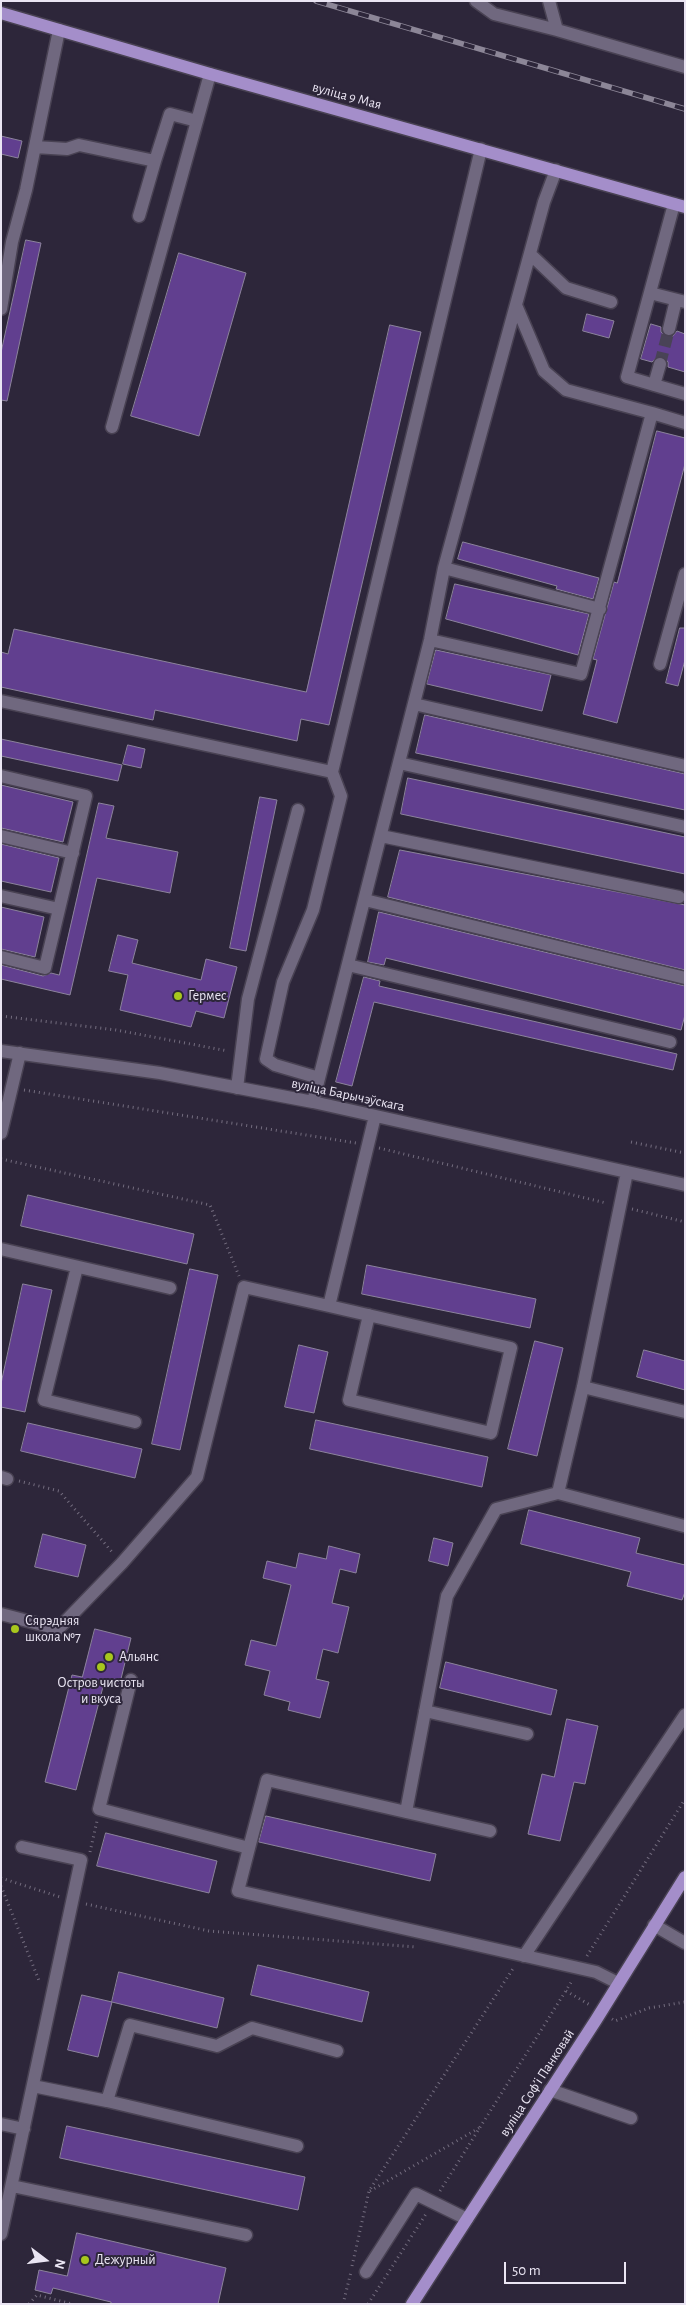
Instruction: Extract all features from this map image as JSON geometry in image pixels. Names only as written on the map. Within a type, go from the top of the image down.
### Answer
[{"type":"main road","name":"вуліца 9 Мая","points":[[1,13],[210,74],[679,205]]},
{"type":"main road","name":"вуліца Софʼі Панковай","points":[[412,2304],[685,1877]]},
{"type":"street","points":[[476,1],[494,14],[685,67]]},
{"type":"street","points":[[549,1],[557,30]]},
{"type":"street","points":[[1,309],[7,245],[35,147],[59,30]]},
{"type":"street","points":[[112,426],[210,74]]},
{"type":"street","points":[[139,216],[170,114],[197,121]]},
{"type":"street","points":[[35,147],[67,150],[80,145],[155,161]]},
{"type":"street","points":[[320,1078],[274,1065],[266,1059],[283,982],[312,910],[341,796],[332,772],[481,149]]},
{"type":"street","points":[[314,1102],[430,640],[444,568],[544,202],[556,170]]},
{"type":"street","points":[[679,205],[650,293],[627,378],[685,394]]},
{"type":"street","points":[[530,254],[566,288],[611,302]]},
{"type":"street","points":[[650,293],[681,301],[669,329]]},
{"type":"street","points":[[516,305],[544,372],[566,390],[685,423]]},
{"type":"street","points":[[654,385],[660,364]]},
{"type":"street","points":[[430,640],[582,674],[652,413]]},
{"type":"street","points":[[444,568],[600,609]]},
{"type":"street","points":[[660,664],[685,574]]},
{"type":"street","points":[[1,701],[332,772]]},
{"type":"street","points":[[414,704],[685,766]]},
{"type":"street","points":[[399,763],[685,828]]},
{"type":"street","points":[[1,776],[86,796],[45,968],[1,957]]},
{"type":"street","points":[[236,1088],[248,998],[298,810]]},
{"type":"street","points":[[1,836],[73,853]]},
{"type":"street","points":[[381,836],[680,897]]},
{"type":"street","points":[[1,896],[59,909]]},
{"type":"street","points":[[365,900],[685,978]]},
{"type":"street","points":[[348,965],[670,1042]]},
{"type":"street","name":"вуліца Барычэўскага","points":[[1,1051],[160,1073],[314,1102],[685,1185]]},
{"type":"street","points":[[1,1133],[20,1053]]},
{"type":"street","points":[[329,1306],[375,1116]]},
{"type":"street","points":[[558,1493],[583,1387],[627,1172]]},
{"type":"street","points":[[1,1250],[170,1288]]},
{"type":"street","points":[[77,1267],[44,1400],[135,1422]]},
{"type":"street","points":[[1,1614],[58,1629],[122,1562],[197,1477],[244,1287],[369,1314],[511,1348],[491,1433],[348,1400],[369,1314]]},
{"type":"street","points":[[583,1387],[685,1412]]},
{"type":"street","points":[[406,1812],[447,1596],[496,1509],[558,1493],[684,1526]]},
{"type":"street","points":[[131,1680],[99,1808],[249,1848]]},
{"type":"street","points":[[425,1711],[527,1734]]},
{"type":"street","points":[[524,1956],[685,1715]]},
{"type":"street","points":[[490,1831],[267,1780],[238,1891],[596,1972],[618,1983]]},
{"type":"street","points":[[1,2234],[76,1902],[81,1860],[22,1848]]},
{"type":"street","points":[[654,1925],[685,1943]]},
{"type":"street","points":[[107,2101],[130,2025],[217,2046],[252,2028],[337,2051]]},
{"type":"street","points":[[33,2086],[107,2101],[296,2146]]},
{"type":"street","points":[[550,2090],[631,2118]]},
{"type":"street","points":[[1,2124],[24,2129]]},
{"type":"street","points":[[12,2186],[246,2235]]},
{"type":"street","points":[[366,2272],[416,2194],[434,2201],[467,2219]]},
{"type":"path","points":[[1,1016],[116,1030],[241,1054]]},
{"type":"path","points":[[12,1088],[367,1145],[685,1222]]},
{"type":"path","points":[[632,1142],[685,1153]]},
{"type":"path","points":[[1,1159],[210,1206],[244,1287]]},
{"type":"path","points":[[4,1478],[59,1491],[122,1562]]},
{"type":"path","points":[[579,1968],[685,1799]]},
{"type":"path","points":[[89,1856],[99,1808]]},
{"type":"path","points":[[1,1878],[76,1902],[209,1930],[420,1948]]},
{"type":"path","points":[[343,2304],[369,2191],[516,1964],[506,1962]]},
{"type":"path","points":[[368,2304],[573,1979],[564,1976]]},
{"type":"path","points":[[566,1991],[615,2020],[649,2008],[685,2002]]},
{"type":"path","points":[[369,2191],[480,2128]]},
{"type":"path","points":[[29,2304],[37,2295],[72,2304]]},
{"type":"building","points":[[1,136],[22,141],[18,158],[1,154]]},
{"type":"building","points":[[26,240],[41,243],[7,401],[1,400],[1,353]]},
{"type":"building","points":[[179,253],[246,273],[199,436],[131,416]]},
{"type":"building","points":[[587,314],[614,321],[609,338],[583,331]]},
{"type":"building","points":[[651,324],[661,327],[661,332],[667,337],[672,337],[677,331],[685,334],[685,372],[668,367],[668,362],[663,356],[658,356],[652,362],[641,359]]},
{"type":"building","points":[[390,325],[421,332],[329,725],[301,719],[297,741],[155,710],[153,720],[1,687],[1,652],[8,654],[14,629],[306,692]]},
{"type":"building","points":[[657,431],[685,438],[685,464],[617,723],[583,714],[597,660],[593,659],[614,582],[617,583]]},
{"type":"building","points":[[463,542],[599,578],[593,599],[556,589],[557,586],[458,559]]},
{"type":"building","points":[[455,584],[589,614],[578,655],[446,619]]},
{"type":"building","points":[[680,628],[685,628],[685,660],[678,686],[666,683]]},
{"type":"building","points":[[436,650],[551,675],[542,711],[427,684]]},
{"type":"building","points":[[425,715],[685,774],[685,810],[416,753]]},
{"type":"building","points":[[1,739],[122,765],[118,781],[1,756]]},
{"type":"building","points":[[128,745],[145,749],[141,768],[123,764]]},
{"type":"building","points":[[408,778],[685,837],[685,874],[401,814]]},
{"type":"building","points":[[1,785],[73,802],[63,842],[1,828]]},
{"type":"building","points":[[260,797],[277,800],[246,951],[230,948]]},
{"type":"building","points":[[99,803],[114,806],[106,838],[178,852],[170,893],[97,878],[70,995],[1,979],[1,965],[43,976],[51,973],[59,975]]},
{"type":"building","points":[[1,844],[59,858],[51,892],[1,881]]},
{"type":"building","points":[[400,850],[685,905],[685,970],[388,897]]},
{"type":"building","points":[[1,907],[44,917],[35,957],[1,949]]},
{"type":"building","points":[[379,912],[685,986],[685,1015],[681,1030],[386,958],[384,965],[368,962]]},
{"type":"building","points":[[118,935],[138,940],[132,963],[201,980],[206,959],[237,967],[224,1018],[196,1011],[191,1027],[120,1010],[128,975],[109,971]]},
{"type":"building","points":[[364,977],[380,981],[379,986],[677,1054],[673,1070],[374,1002],[352,1086],[336,1082]]},
{"type":"building","points":[[28,1195],[194,1234],[187,1264],[21,1226]]},
{"type":"building","points":[[367,1265],[536,1299],[530,1328],[362,1294]]},
{"type":"building","points":[[190,1269],[218,1275],[180,1450],[152,1444]]},
{"type":"building","points":[[23,1284],[52,1290],[25,1412],[1,1407],[1,1384]]},
{"type":"building","points":[[535,1341],[563,1348],[537,1456],[508,1449]]},
{"type":"building","points":[[299,1345],[328,1352],[314,1413],[285,1407]]},
{"type":"building","points":[[644,1350],[685,1361],[685,1390],[637,1377]]},
{"type":"building","points":[[316,1420],[488,1457],[482,1487],[310,1449]]},
{"type":"building","points":[[28,1423],[142,1449],[135,1478],[21,1451]]},
{"type":"building","points":[[529,1510],[640,1538],[636,1553],[685,1565],[685,1592],[682,1600],[627,1586],[631,1572],[521,1544]]},
{"type":"building","points":[[43,1534],[86,1545],[78,1577],[35,1567]]},
{"type":"building","points":[[434,1538],[453,1543],[448,1566],[429,1561]]},
{"type":"building","points":[[329,1546],[360,1554],[356,1573],[340,1569],[332,1603],[349,1607],[338,1653],[323,1649],[316,1679],[329,1682],[320,1718],[288,1710],[290,1702],[264,1695],[270,1671],[245,1665],[251,1640],[276,1646],[291,1585],[263,1578],[267,1561],[296,1568],[299,1553],[326,1559]]},
{"type":"building","points":[[95,1629],[131,1638],[119,1687],[104,1683],[76,1790],[45,1782],[72,1675],[82,1677]]},
{"type":"building","points":[[446,1662],[557,1690],[551,1715],[440,1688]]},
{"type":"building","points":[[567,1719],[598,1726],[585,1784],[574,1782],[560,1841],[528,1834],[542,1774],[554,1777]]},
{"type":"building","points":[[266,1816],[436,1854],[430,1881],[259,1842]]},
{"type":"building","points":[[106,1833],[217,1861],[209,1893],[97,1866]]},
{"type":"building","points":[[258,1965],[369,1992],[362,2022],[251,1995]]},
{"type":"building","points":[[119,1972],[224,1998],[217,2028],[112,2002]]},
{"type":"building","points":[[82,1995],[112,2002],[98,2057],[68,2050]]},
{"type":"building","points":[[67,2126],[305,2177],[298,2210],[60,2158]]},
{"type":"building","points":[[77,2233],[226,2268],[218,2304],[111,2304],[111,2302],[53,2288],[51,2294],[35,2290],[39,2270],[67,2276]]},
{"type":"tunnel","points":[[660,364],[669,329]]},
{"type":"railway","points":[[316,1],[685,109]]},
{"type":"place","name":"Гермес","points":[[178,996]]},
{"type":"place","name":"Сярэдняя школа №7","points":[[15,1629]]},
{"type":"place","name":"Альянс","points":[[109,1657]]},
{"type":"place","name":"Остров чистоты и вкуса","points":[[101,1667]]},
{"type":"place","name":"Дежурный","points":[[85,2260]]}]
